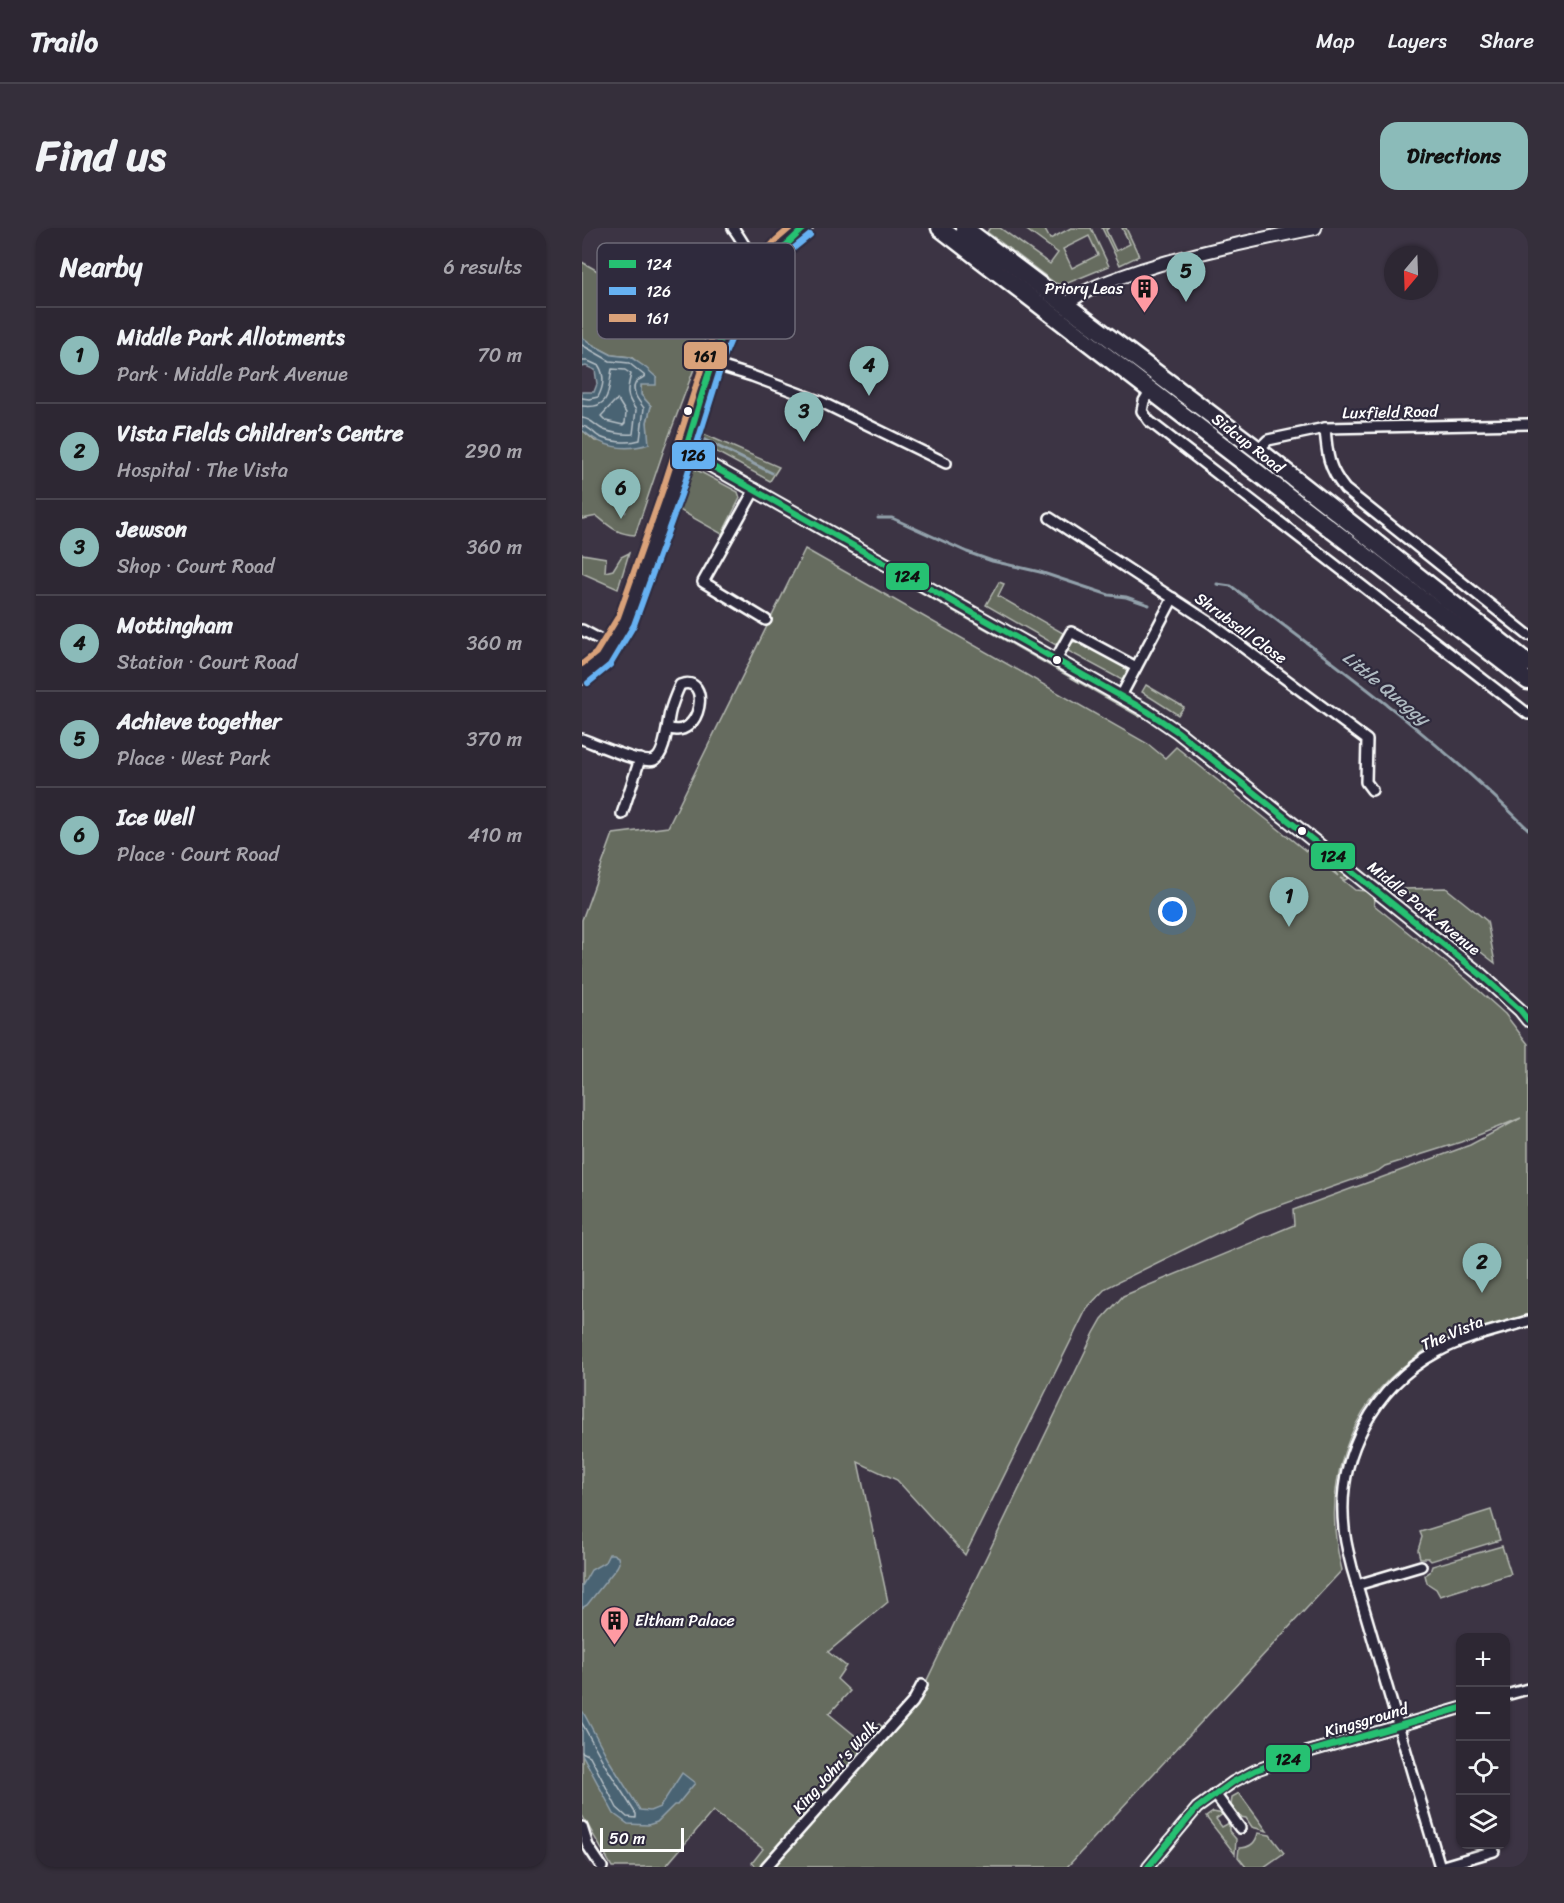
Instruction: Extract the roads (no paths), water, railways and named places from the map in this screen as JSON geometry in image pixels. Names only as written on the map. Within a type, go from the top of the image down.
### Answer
[{"type":"highway","name":"Sidcup Road","points":[[940,228],[1528,681]]},
{"type":"highway","name":"Sidcup Road","points":[[964,228],[1258,450],[1528,663]]},
{"type":"main road","points":[[786,243],[804,228]]},
{"type":"main road","points":[[582,676],[603,658],[626,621],[672,492],[715,358],[723,339]]},
{"type":"street","points":[[733,228],[744,243]]},
{"type":"street","points":[[1066,304],[1091,289],[1171,261],[1315,228]]},
{"type":"street","points":[[715,358],[752,376],[819,401],[946,463]]},
{"type":"street","points":[[1151,390],[1144,400],[1142,411],[1149,421],[1528,714]]},
{"type":"street","name":"Luxfield Road","points":[[1258,450],[1268,440],[1325,428],[1528,424]]},
{"type":"street","points":[[1325,428],[1328,458],[1335,476],[1345,489],[1528,635]]},
{"type":"street","name":"Middle Park Avenue","points":[[685,451],[1056,659],[1179,732],[1486,980],[1528,1020]]},
{"type":"street","points":[[754,489],[703,582],[766,620]]},
{"type":"street","name":"Shrubsall Close","points":[[1050,518],[1173,598],[1367,740],[1366,782],[1372,790]]},
{"type":"street","points":[[1121,696],[1173,598]]},
{"type":"street","points":[[582,630],[612,646]]},
{"type":"street","points":[[1056,659],[1071,632],[1136,667]]},
{"type":"street","points":[[582,739],[640,759],[653,760],[658,757],[668,728],[669,714],[680,686],[685,683],[690,684],[698,690],[699,706],[688,727],[677,731],[668,728]]},
{"type":"street","points":[[622,814],[640,759]]},
{"type":"street","name":"The Vista","points":[[1494,1851],[1440,1867],[1356,1585],[1343,1527],[1344,1498],[1352,1452],[1369,1416],[1401,1378],[1436,1352],[1492,1331],[1528,1321]]},
{"type":"street","points":[[1356,1585],[1421,1566]]},
{"type":"street","name":"King John's Walk","points":[[766,1867],[913,1702],[922,1685]]},
{"type":"street","points":[[1510,1694],[1528,1689]]},
{"type":"street","name":"Kingsground","points":[[1148,1867],[1197,1808],[1215,1794],[1256,1770],[1280,1760],[1456,1709]]},
{"type":"street","points":[[1215,1794],[1240,1828]]},
{"type":"street","points":[[582,1827],[588,1846],[602,1867]]},
{"type":"water","points":[[582,337],[612,355],[630,357],[656,377],[656,385],[641,385],[641,395],[651,406],[647,422],[649,444],[622,448],[605,444],[582,430],[582,392],[594,392],[597,384],[595,370],[586,366],[582,367]]},
{"type":"water","points":[[609,1554],[618,1557],[617,1567],[587,1605],[582,1608],[582,1586],[591,1570],[605,1562]]},
{"type":"water","points":[[582,1710],[610,1762],[640,1810],[650,1811],[660,1807],[682,1773],[695,1783],[677,1805],[674,1805],[657,1822],[648,1825],[628,1824],[614,1814],[582,1754]]},
{"type":"waterway","name":"Little Quaggy","points":[[703,439],[772,473]]},
{"type":"waterway","name":"Little Quaggy","points":[[878,518],[892,518],[992,561],[1040,572],[1109,595],[1126,597],[1149,605]]},
{"type":"waterway","name":"Little Quaggy","points":[[1217,584],[1231,586],[1384,702],[1458,763],[1528,829]]},
{"type":"place","name":"Achieve together","points":[[1186,302]]},
{"type":"place","name":"Priory Leas","points":[[1144,314]]},
{"type":"place","name":"Mottingham","points":[[869,396]]},
{"type":"place","name":"Jewson","points":[[804,442]]},
{"type":"place","name":"Ice Well","points":[[621,519]]},
{"type":"place","name":"Middle Park Allotments","points":[[1289,927]]},
{"type":"place","name":"Vista Fields Children’s Centre","points":[[1482,1293]]},
{"type":"place","name":"Eltham Palace","points":[[614,1646]]}]
